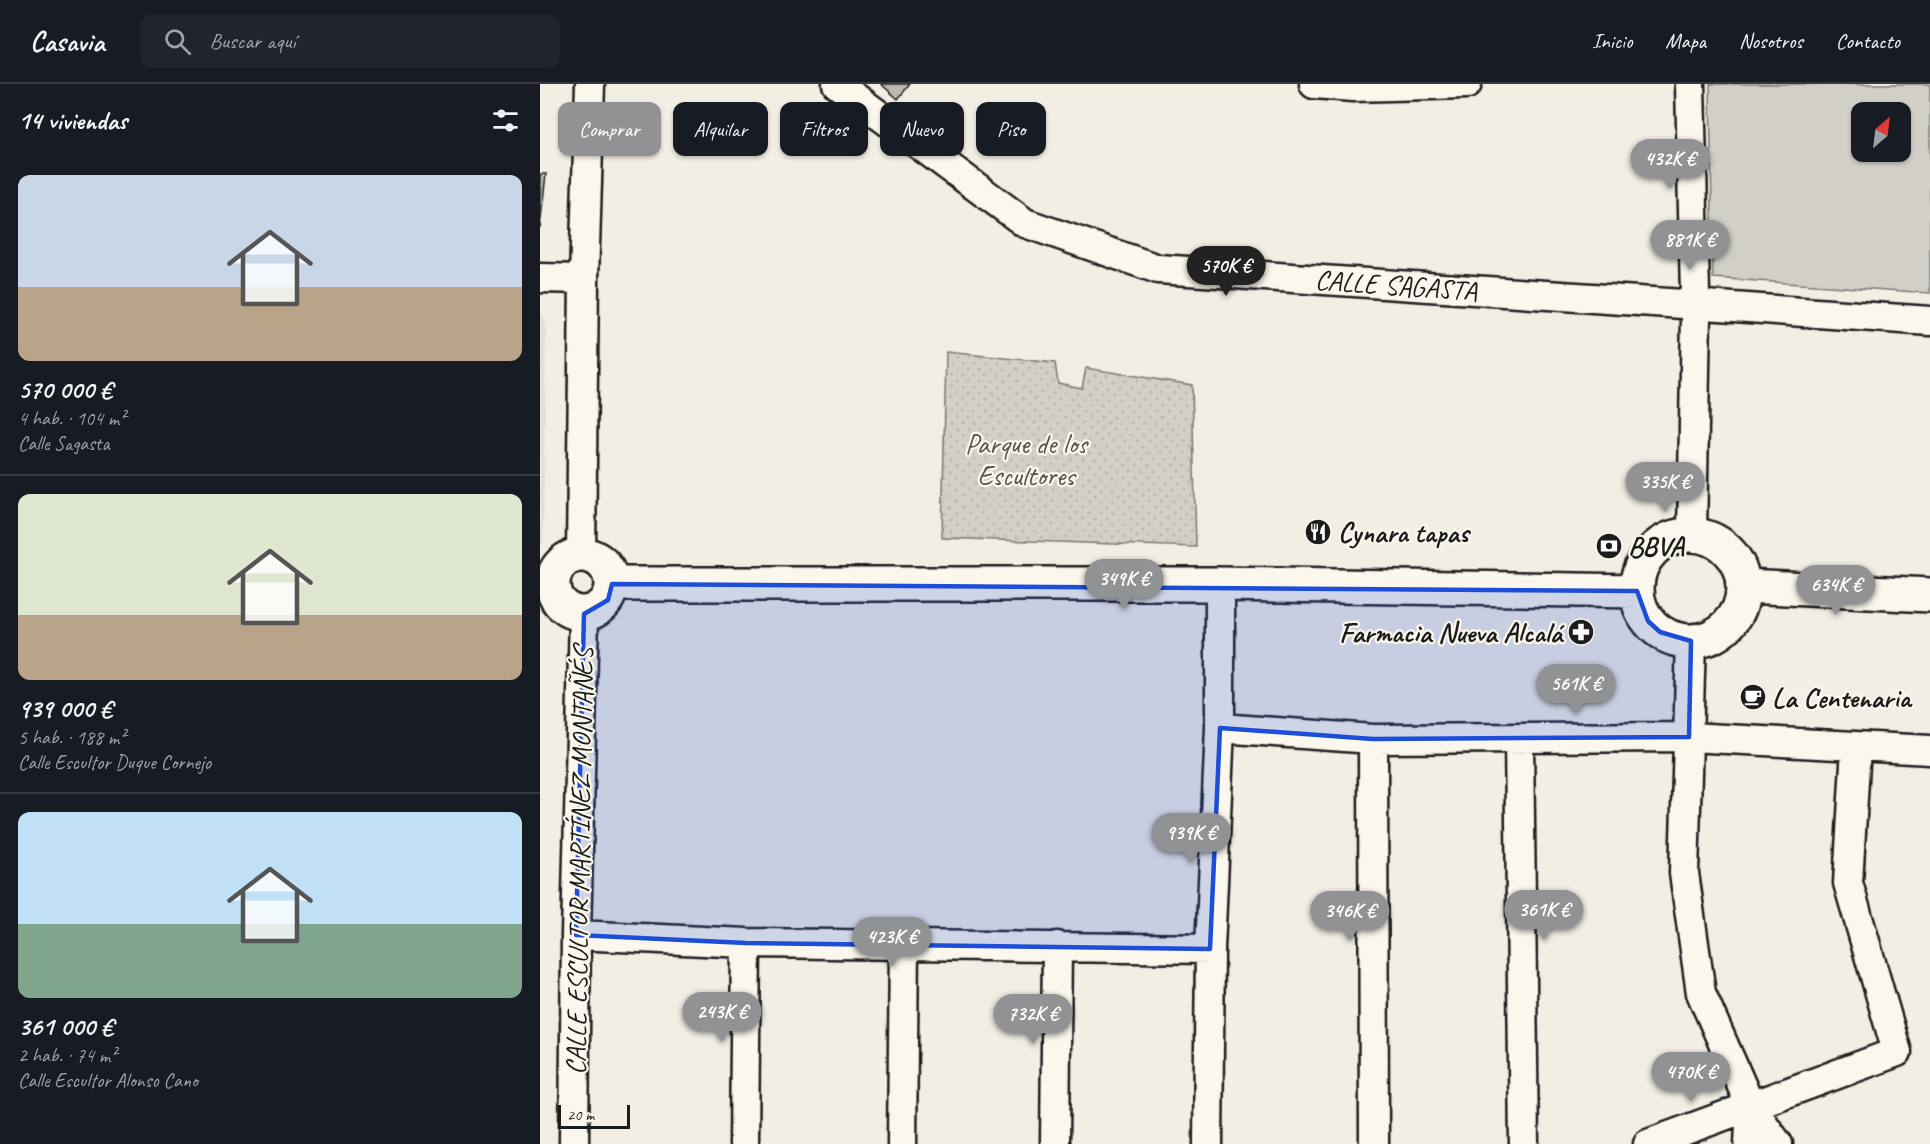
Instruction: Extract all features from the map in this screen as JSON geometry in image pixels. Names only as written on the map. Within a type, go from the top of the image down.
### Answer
[{"type":"street","points":[[581,555],[584,279],[590,84]]},
{"type":"street","name":"CALLE SAGASTA","points":[[837,84],[1025,223],[1158,269],[1930,321]]},
{"type":"street","points":[[1314,84],[1353,87],[1467,84]]},
{"type":"street","points":[[1690,84],[1695,305],[1692,534]]},
{"type":"street","points":[[540,278],[584,279]]},
{"type":"street","points":[[1692,534],[1708,537],[1722,545],[1734,556],[1741,570],[1744,586],[1742,603],[1734,618],[1723,631],[1708,638],[1690,641],[1675,639],[1660,632],[1648,621],[1640,607],[1637,591],[1639,573],[1646,557],[1659,544],[1675,537],[1692,534]]},
{"type":"street","points":[[581,555],[598,558],[607,568],[612,584],[608,600],[596,610],[584,614],[571,612],[546,588],[555,571],[569,557],[581,555]]},
{"type":"street","points":[[612,584],[1220,584],[1637,591]]},
{"type":"street","points":[[1208,1144],[1210,949],[1220,729],[1220,584]]},
{"type":"street","points":[[1744,586],[1930,596]]},
{"type":"street","name":"CALLE ESCULTOR MARTÍNEZ MONTAÑÉS","points":[[574,1144],[576,935],[584,614]]},
{"type":"street","points":[[1690,641],[1684,873],[1701,993],[1751,1107],[1778,1144]]},
{"type":"street","points":[[1220,729],[1373,739],[1689,737],[1930,750]]},
{"type":"street","points":[[1373,739],[1374,1144]]},
{"type":"street","points":[[1519,739],[1524,1144]]},
{"type":"street","points":[[1648,1144],[1897,1052],[1848,883],[1856,747]]},
{"type":"street","points":[[576,935],[746,943],[1210,949]]},
{"type":"street","points":[[744,1144],[746,943]]},
{"type":"street","points":[[902,1144],[904,945]]},
{"type":"street","points":[[1055,1144],[1057,946]]},
{"type":"street","points":[[1749,1144],[1751,1107]]},
{"type":"highlighted area","points":[[612,584],[1637,591],[1648,621],[1660,632],[1691,641],[1689,737],[1373,739],[1220,728],[1210,949],[746,943],[576,935],[584,614],[608,600]]},
{"type":"shaded area","points":[[540,312],[546,329],[543,545],[540,545]]},
{"type":"green space","points":[[1710,84],[1930,84],[1930,293],[1713,278]]},
{"type":"green space","name":"Parque de los Escultores","points":[[946,352],[1055,363],[1058,383],[1082,388],[1086,368],[1192,385],[1196,547],[942,538]]},
{"type":"building","points":[[881,84],[910,84],[898,99]]},
{"type":"building","points":[[540,174],[546,174],[540,228]]},
{"type":"place","name":"Cynara tapas","points":[[1318,532]]},
{"type":"place","name":"BBVA","points":[[1609,546]]},
{"type":"place","name":"Farmacia Nueva Alcalá","points":[[1581,632]]},
{"type":"place","name":"La Centenaria","points":[[1753,697]]}]
